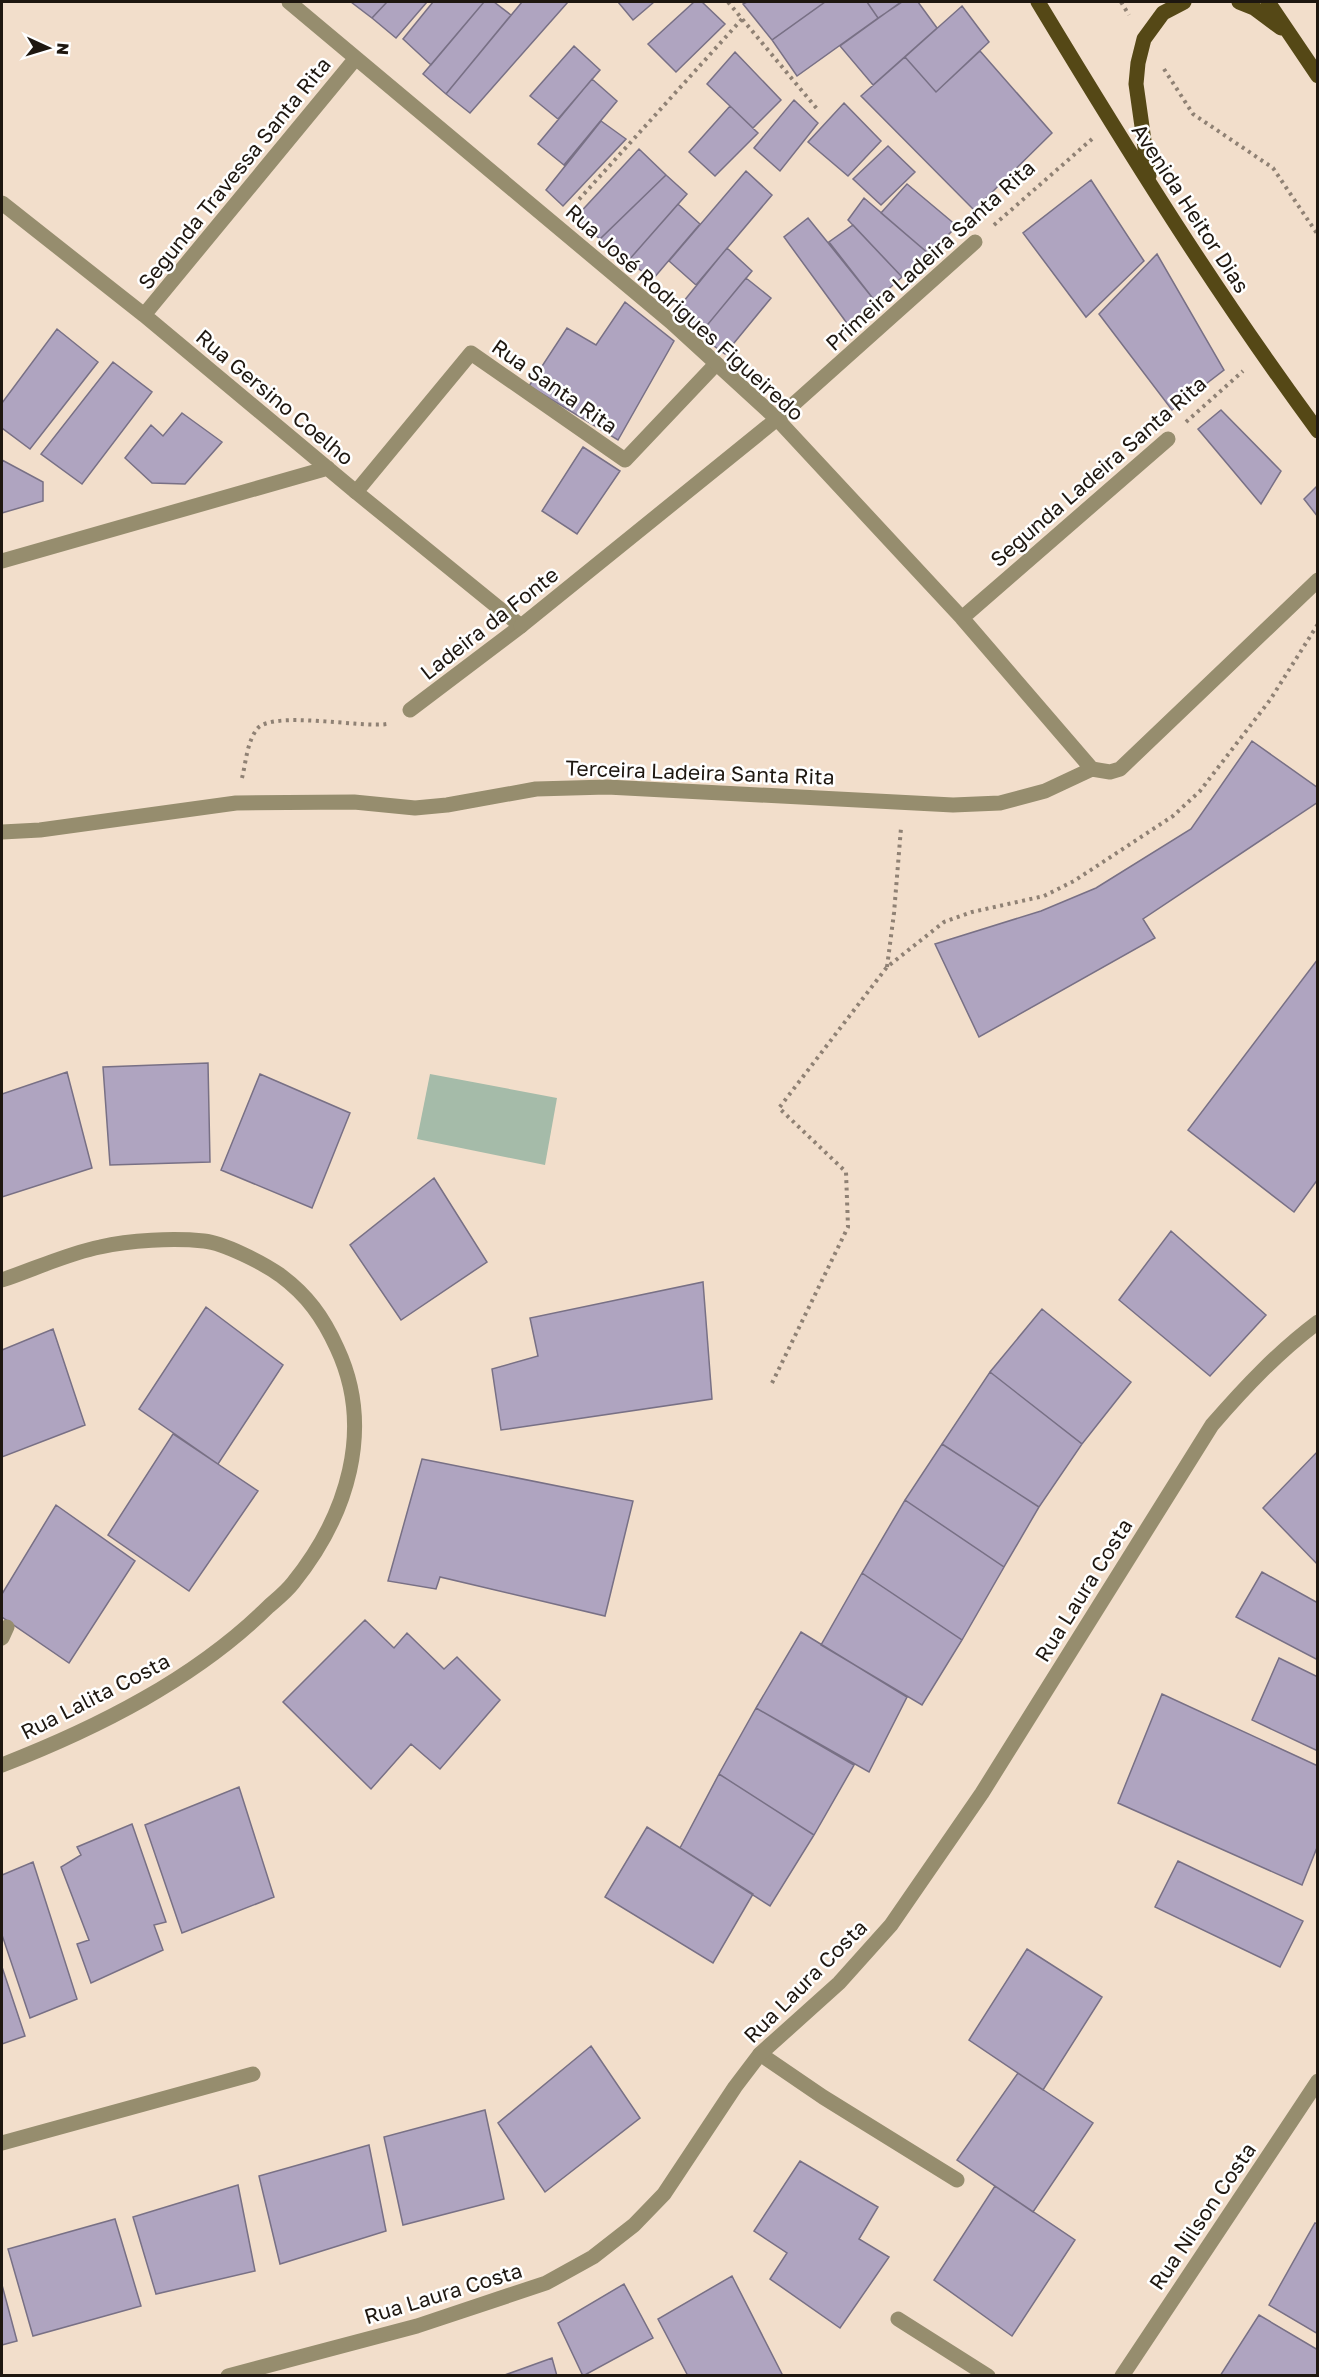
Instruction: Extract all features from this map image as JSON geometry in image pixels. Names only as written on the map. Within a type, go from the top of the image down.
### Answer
[{"type":"main road","name":"Avenida Heitor Dias","points":[[1038,2],[1111,123],[1261,354],[1317,431]]},
{"type":"main road","points":[[1150,183],[1136,84],[1138,63],[1144,39],[1164,13],[1184,2]]},
{"type":"main road","points":[[1239,2],[1254,8],[1291,35]]},
{"type":"main road","points":[[1268,2],[1317,76]]},
{"type":"street","name":"Rua José Rodrigues Figueiredo","points":[[289,2],[671,322],[777,419],[962,618],[1092,769]]},
{"type":"street","name":"Segunda Travessa Santa Rita","points":[[144,315],[356,58]]},
{"type":"street","name":"Rua Gersino Coelho","points":[[2,203],[144,315],[521,626]]},
{"type":"street","name":"Primeira Ladeira Santa Rita","points":[[777,419],[975,242]]},
{"type":"street","name":"Rua Santa Rita","points":[[356,492],[471,353],[625,460],[716,364]]},
{"type":"street","name":"Ladeira da Fonte","points":[[410,710],[521,626],[777,419]]},
{"type":"street","name":"Segunda Ladeira Santa Rita","points":[[962,618],[1168,439]]},
{"type":"street","points":[[2,561],[328,468]]},
{"type":"street","name":"Terceira Ladeira Santa Rita","points":[[2,832],[40,830],[236,803],[354,802],[415,808],[447,805],[536,789],[607,787],[953,805],[1000,803],[1045,791],[1092,769],[1110,772],[1120,769],[1317,580]]},
{"type":"street","name":"Rua Lalita Costa","points":[[2,1280],[100,1246],[154,1241],[206,1241],[261,1262],[296,1287],[325,1322],[345,1366],[355,1409],[353,1456],[341,1503],[319,1544],[293,1583],[212,1657],[168,1685],[123,1710],[2,1765]]},
{"type":"street","name":"Rua Laura Costa","points":[[228,2376],[417,2326],[546,2283],[593,2257],[634,2225],[664,2193],[735,2087],[760,2054],[839,1983],[891,1925],[982,1793],[1212,1425],[1247,1384],[1292,1341],[1317,1322]]},
{"type":"street","points":[[760,2054],[823,2097],[957,2180]]},
{"type":"street","points":[[2,2143],[253,2074]]},
{"type":"street","name":"Rua Nilson Costa","points":[[1122,2376],[1317,2080]]},
{"type":"street","points":[[898,2319],[988,2376]]},
{"type":"path","points":[[728,2],[818,110]]},
{"type":"path","points":[[1121,2],[1193,114],[1273,168],[1317,235]]},
{"type":"path","points":[[554,224],[742,19]]},
{"type":"path","name":"Primeira Ladeira Santa Rita","points":[[975,242],[1111,123]]},
{"type":"path","name":"Segunda Ladeira Santa Rita","points":[[1168,439],[1261,354]]},
{"type":"path","points":[[772,1383],[848,1227],[846,1172],[779,1108],[887,967],[944,922],[972,912],[1044,896],[1074,881],[1173,816],[1200,791],[1270,700],[1317,624]]},
{"type":"path","points":[[236,803],[251,741],[258,727],[270,721],[295,720],[380,725],[390,723],[410,710]]},
{"type":"path","points":[[887,967],[903,802]]},
{"type":"green space","points":[[430,1074],[557,1098],[545,1165],[417,1139]]},
{"type":"building","points":[[351,2],[387,2],[372,18]]},
{"type":"building","points":[[387,2],[427,2],[396,38],[372,18]]},
{"type":"building","points":[[433,2],[484,2],[431,65],[403,39]]},
{"type":"building","points":[[484,2],[494,2],[511,15],[446,94],[423,74]]},
{"type":"building","points":[[522,2],[568,2],[470,113],[446,94]]},
{"type":"building","points":[[618,2],[654,2],[633,20]]},
{"type":"building","points":[[694,2],[702,2],[725,24],[676,72],[648,44]]},
{"type":"building","points":[[747,2],[825,2],[772,40],[743,4]]},
{"type":"building","points":[[825,2],[867,2],[878,18],[797,76],[772,40]]},
{"type":"building","points":[[867,2],[902,2],[878,18]]},
{"type":"building","points":[[901,2],[918,2],[937,28],[873,85],[840,46]]},
{"type":"building","points":[[962,6],[989,42],[936,92],[905,57]]},
{"type":"building","points":[[574,46],[600,70],[558,119],[530,96]]},
{"type":"building","points":[[980,51],[1052,133],[974,210],[861,96],[905,57],[936,92]]},
{"type":"building","points":[[735,52],[781,100],[753,128],[707,84]]},
{"type":"building","points":[[592,79],[617,101],[564,165],[538,144]]},
{"type":"building","points":[[794,100],[818,123],[780,171],[754,148]]},
{"type":"building","points":[[844,103],[881,141],[848,176],[808,142]]},
{"type":"building","points":[[730,106],[758,133],[715,176],[689,152]]},
{"type":"building","points":[[601,121],[626,139],[563,206],[546,190]]},
{"type":"building","points":[[888,146],[915,172],[881,205],[853,179]]},
{"type":"building","points":[[639,149],[666,175],[600,239],[575,218]]},
{"type":"building","points":[[746,171],[772,195],[696,285],[669,261]]},
{"type":"building","points":[[666,175],[687,194],[628,261],[600,239]]},
{"type":"building","points":[[1091,180],[1144,261],[1086,317],[1023,233]]},
{"type":"building","points":[[907,184],[957,226],[929,254],[881,213]]},
{"type":"building","points":[[864,198],[929,254],[902,277],[848,220]]},
{"type":"building","points":[[678,204],[700,224],[653,279],[628,261]]},
{"type":"building","points":[[808,218],[875,301],[849,326],[784,237]]},
{"type":"building","points":[[853,225],[902,277],[875,301],[829,242]]},
{"type":"building","points":[[727,248],[752,271],[699,335],[675,312]]},
{"type":"building","points":[[1157,254],[1224,370],[1172,410],[1099,314]]},
{"type":"building","points":[[746,278],[771,298],[725,354],[699,335]]},
{"type":"building","points":[[625,302],[674,341],[618,440],[529,386],[567,328],[596,345]]},
{"type":"building","points":[[57,329],[98,362],[30,449],[2,428],[2,403]]},
{"type":"building","points":[[113,362],[152,392],[82,484],[41,454]]},
{"type":"building","points":[[1221,410],[1281,471],[1261,504],[1198,429]]},
{"type":"building","points":[[182,413],[222,442],[185,484],[152,483],[125,458],[151,425],[163,436]]},
{"type":"building","points":[[583,447],[620,471],[577,534],[542,511]]},
{"type":"building","points":[[2,460],[43,482],[43,501],[2,513]]},
{"type":"building","points":[[1318,485],[1318,517],[1304,499]]},
{"type":"building","points":[[1252,741],[1318,788],[1318,802],[1143,919],[1155,938],[979,1037],[935,944],[1041,911],[1096,888],[1191,829]]},
{"type":"building","points":[[1318,959],[1318,1179],[1294,1212],[1188,1130]]},
{"type":"building","points":[[208,1063],[210,1162],[110,1165],[103,1067]]},
{"type":"building","points":[[67,1072],[92,1168],[2,1197],[2,1094]]},
{"type":"building","points":[[260,1074],[350,1113],[312,1208],[221,1170]]},
{"type":"building","points":[[434,1178],[487,1262],[401,1320],[350,1245]]},
{"type":"building","points":[[1171,1231],[1266,1315],[1210,1376],[1119,1300]]},
{"type":"building","points":[[703,1282],[712,1399],[501,1430],[492,1369],[538,1356],[530,1318]]},
{"type":"building","points":[[206,1307],[283,1365],[218,1464],[139,1409]]},
{"type":"building","points":[[1042,1309],[1131,1382],[1082,1444],[990,1372]]},
{"type":"building","points":[[53,1329],[85,1425],[2,1457],[2,1350]]},
{"type":"building","points":[[990,1372],[1082,1444],[1039,1507],[942,1444]]},
{"type":"building","points":[[173,1434],[258,1491],[189,1591],[108,1535]]},
{"type":"building","points":[[942,1444],[1039,1507],[1004,1567],[905,1500]]},
{"type":"building","points":[[1318,1451],[1318,1565],[1263,1508]]},
{"type":"building","points":[[422,1459],[633,1501],[605,1616],[440,1577],[436,1589],[388,1581]]},
{"type":"building","points":[[905,1500],[1004,1567],[962,1640],[862,1573]]},
{"type":"building","points":[[56,1505],[135,1561],[69,1663],[2,1617],[2,1594]]},
{"type":"building","points":[[1262,1572],[1318,1603],[1318,1660],[1236,1617]]},
{"type":"building","points":[[862,1573],[962,1640],[922,1705],[821,1645]]},
{"type":"building","points":[[365,1620],[394,1648],[407,1633],[444,1669],[457,1657],[500,1700],[440,1769],[411,1744],[371,1789],[283,1702]]},
{"type":"building","points":[[801,1632],[907,1697],[869,1772],[756,1708]]},
{"type":"building","points":[[1279,1658],[1318,1677],[1318,1751],[1252,1720]]},
{"type":"building","points":[[1162,1694],[1318,1766],[1318,1845],[1302,1885],[1118,1803]]},
{"type":"building","points":[[756,1708],[854,1765],[814,1835],[719,1774]]},
{"type":"building","points":[[719,1774],[814,1835],[770,1906],[680,1848]]},
{"type":"building","points":[[239,1787],[274,1897],[182,1933],[145,1825]]},
{"type":"building","points":[[132,1824],[166,1922],[154,1925],[163,1950],[91,1983],[77,1944],[89,1940],[61,1867],[81,1855],[77,1847]]},
{"type":"building","points":[[647,1827],[753,1894],[713,1963],[605,1897]]},
{"type":"building","points":[[1178,1861],[1303,1921],[1280,1967],[1155,1907]]},
{"type":"building","points":[[33,1862],[77,1999],[30,2018],[2,1935],[2,1875]]},
{"type":"building","points":[[1027,1949],[1102,1997],[1043,2090],[969,2040]]},
{"type":"building","points":[[2,1967],[25,2036],[2,2044]]},
{"type":"building","points":[[591,2046],[640,2118],[545,2192],[498,2123]]},
{"type":"building","points":[[1018,2073],[1093,2123],[1033,2212],[957,2160]]},
{"type":"building","points":[[485,2110],[504,2199],[403,2225],[384,2137]]},
{"type":"building","points":[[369,2145],[386,2231],[280,2264],[259,2176]]},
{"type":"building","points":[[800,2161],[878,2207],[859,2239],[889,2257],[840,2328],[770,2279],[787,2253],[754,2231]]},
{"type":"building","points":[[238,2185],[255,2271],[156,2294],[133,2217]]},
{"type":"building","points":[[995,2186],[1075,2240],[1012,2336],[934,2280]]},
{"type":"building","points":[[115,2219],[141,2306],[33,2336],[8,2249]]},
{"type":"building","points":[[1315,2223],[1318,2224],[1318,2334],[1269,2305]]},
{"type":"building","points":[[732,2276],[783,2376],[688,2376],[658,2319]]},
{"type":"building","points":[[624,2284],[653,2338],[583,2376],[558,2323]]},
{"type":"building","points":[[2,2285],[17,2341],[2,2345]]},
{"type":"building","points":[[1259,2315],[1318,2350],[1318,2376],[1220,2376]]},
{"type":"building","points":[[552,2358],[557,2376],[502,2376]]}]
